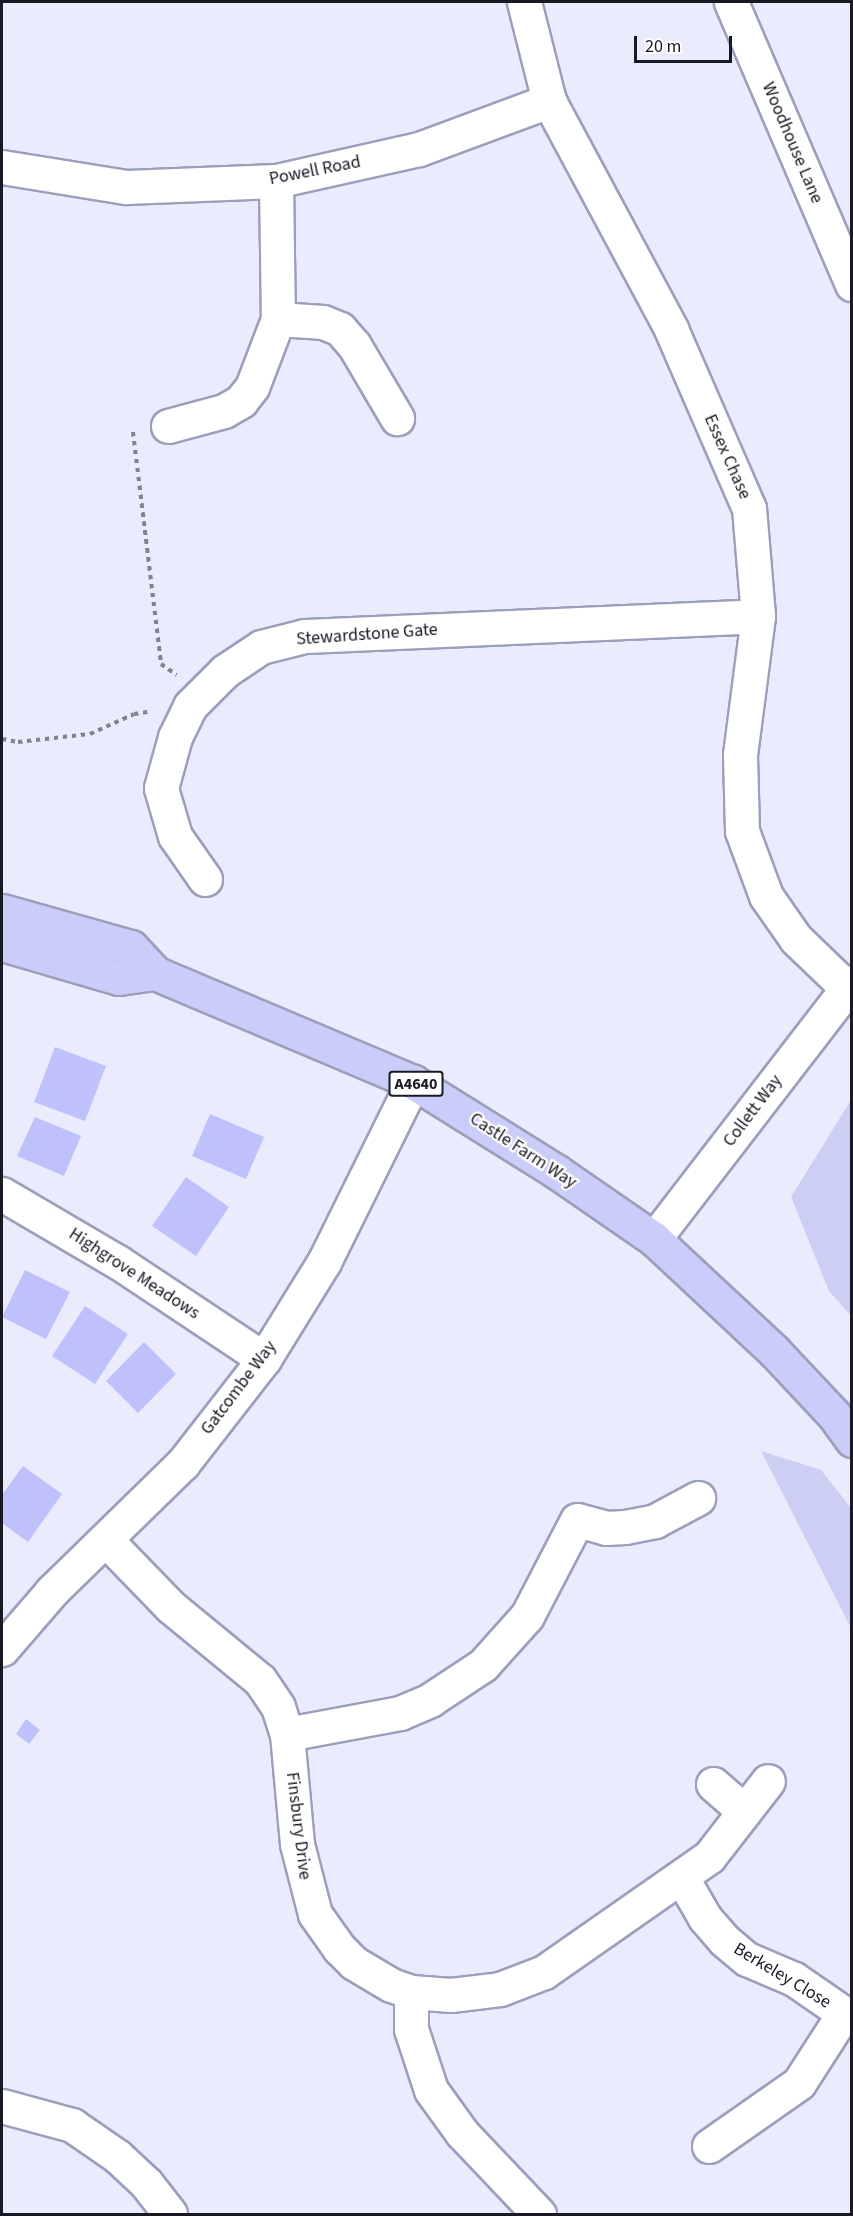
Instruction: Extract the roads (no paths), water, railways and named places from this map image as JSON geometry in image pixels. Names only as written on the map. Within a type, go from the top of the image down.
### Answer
[{"type":"main road","name":"Castle Farm Way","points":[[2,911],[131,947],[155,973],[413,1082],[557,1172],[654,1239],[774,1351],[846,1427]]},
{"type":"main road","points":[[2,944],[119,978],[155,973]]},
{"type":"street","name":"Essex Chase","points":[[524,2],[549,101],[671,329],[749,507],[758,616],[740,755],[741,831],[766,896],[796,939],[849,985]]},
{"type":"street","name":"Woodhouse Lane","points":[[731,2],[852,284]]},
{"type":"street","name":"Powell Road","points":[[2,167],[126,187],[276,181],[419,149],[549,101]]},
{"type":"street","points":[[155,425],[224,411],[241,401],[252,387],[278,319],[276,181]]},
{"type":"street","points":[[278,319],[323,322],[340,329],[354,345],[397,418]]},
{"type":"street","name":"Stewardstone Gate","points":[[205,879],[175,836],[161,788],[175,737],[195,699],[261,647],[305,636],[758,616]]},
{"type":"street","name":"Collett Way","points":[[654,1239],[849,985]]},
{"type":"street","name":"Gatcombe Way","points":[[2,1648],[52,1591],[183,1463],[264,1359],[324,1262],[413,1082]]},
{"type":"street","name":"Highgrove Meadows","points":[[2,1194],[118,1263],[264,1359]]},
{"type":"street","points":[[287,1734],[400,1713],[457,1684],[491,1657],[527,1616],[577,1520],[606,1528],[625,1527],[655,1521],[698,1498]]},
{"type":"street","name":"Finsbury Drive","points":[[106,1540],[171,1607],[260,1680],[278,1707],[287,1734],[297,1844],[315,1914],[339,1948],[354,1963],[391,1985],[411,1992],[452,1995],[500,1989],[528,1980],[560,1963],[709,1857],[743,1810],[768,1781]]},
{"type":"street","points":[[713,1784],[743,1810]]},
{"type":"street","name":"Berkeley Close","points":[[682,1878],[705,1918],[724,1940],[747,1959],[794,1979],[848,2016],[799,2083],[709,2146]]},
{"type":"street","points":[[411,1992],[411,2029],[431,2090],[462,2133],[539,2214]]},
{"type":"street","points":[[2,2106],[72,2125],[117,2156],[146,2183],[170,2214]]}]
